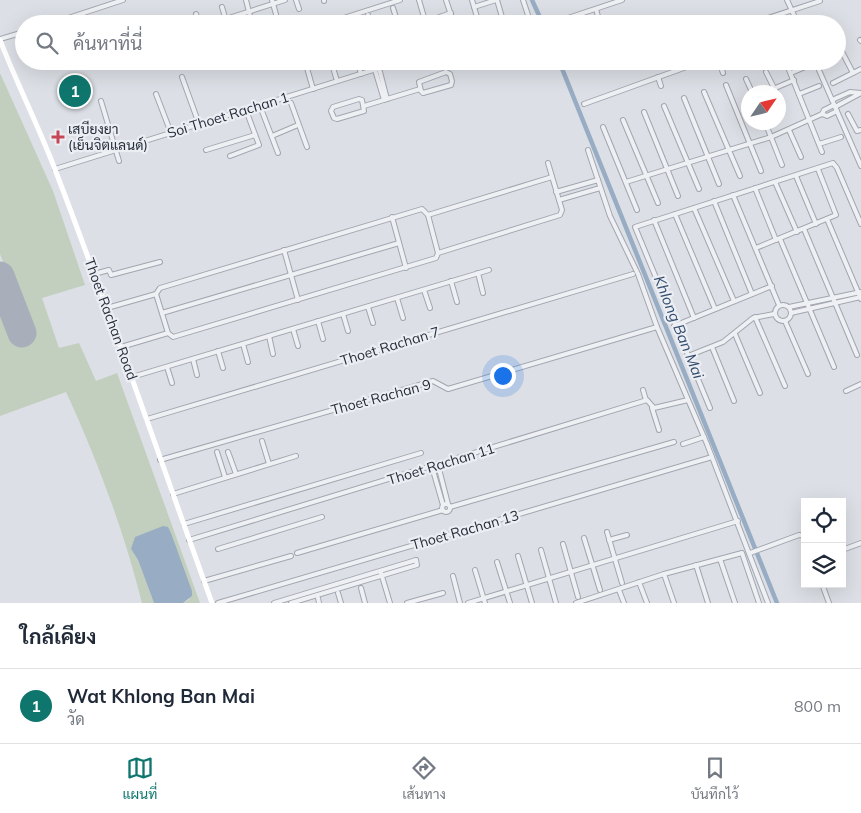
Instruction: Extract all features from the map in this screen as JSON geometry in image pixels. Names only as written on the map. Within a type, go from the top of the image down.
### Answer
[{"type":"street","points":[[77,15],[123,0]]},
{"type":"street","points":[[246,0],[250,15]]},
{"type":"street","points":[[242,15],[272,2],[285,0]]},
{"type":"street","points":[[296,0],[299,9]]},
{"type":"street","points":[[353,15],[400,0]]},
{"type":"street","points":[[419,0],[424,15]]},
{"type":"street","points":[[446,0],[451,13],[446,15]]},
{"type":"street","points":[[472,0],[476,15]]},
{"type":"street","points":[[474,8],[497,0],[501,15]]},
{"type":"street","points":[[523,0],[528,15]]},
{"type":"street","points":[[576,15],[622,0]]},
{"type":"street","points":[[787,0],[794,15]]},
{"type":"street","points":[[777,15],[820,1]]},
{"type":"street","points":[[272,2],[276,15]]},
{"type":"street","points":[[222,7],[225,15]]},
{"type":"street","points":[[393,8],[395,15]]},
{"type":"street","points":[[596,8],[598,15]]},
{"type":"street","points":[[0,39],[15,35]]},
{"type":"street","name":"Thoet Rachan Road","points":[[0,39],[19,90],[55,169],[132,377],[212,603]]},
{"type":"street","points":[[846,60],[852,73]]},
{"type":"street","points":[[833,83],[861,69]]},
{"type":"street","points":[[308,70],[313,89]]},
{"type":"street","points":[[334,70],[337,81]]},
{"type":"street","points":[[360,70],[361,74]]},
{"type":"street","name":"Soi Thoet Rachan 1","points":[[55,169],[374,70]]},
{"type":"street","points":[[377,70],[386,99]]},
{"type":"street","points":[[584,104],[678,70]]},
{"type":"street","points":[[790,70],[822,152]]},
{"type":"street","points":[[791,73],[798,70]]},
{"type":"street","points":[[819,70],[861,166]]},
{"type":"street","points":[[446,72],[450,74],[451,85],[423,93],[420,89],[419,82],[422,80],[446,72]]},
{"type":"street","points":[[766,72],[772,85]]},
{"type":"street","points":[[658,77],[661,86]]},
{"type":"street","points":[[182,78],[199,124]]},
{"type":"street","points":[[746,79],[749,85]]},
{"type":"street","points":[[785,85],[794,80]]},
{"type":"street","points":[[726,85],[761,171]]},
{"type":"street","points":[[800,94],[819,86]]},
{"type":"street","points":[[364,106],[420,89]]},
{"type":"street","points":[[704,92],[740,176]]},
{"type":"street","points":[[822,114],[827,116],[834,106],[850,92],[861,94]]},
{"type":"street","points":[[156,94],[171,133]]},
{"type":"street","points":[[626,182],[771,137],[822,114],[824,110],[861,94]]},
{"type":"street","points":[[684,98],[719,184]]},
{"type":"street","points":[[359,99],[362,100],[364,106],[364,111],[337,120],[331,111],[333,107],[359,99]]},
{"type":"street","points":[[101,101],[119,161]]},
{"type":"street","points":[[291,103],[307,146]]},
{"type":"street","points":[[260,106],[278,153]]},
{"type":"street","points":[[664,106],[699,189]]},
{"type":"street","points":[[230,156],[259,145],[246,110]]},
{"type":"street","points":[[644,112],[678,196]]},
{"type":"street","points":[[848,114],[857,131],[861,130]]},
{"type":"street","points":[[623,120],[658,203]]},
{"type":"street","points":[[272,136],[298,125]]},
{"type":"street","points":[[603,126],[637,210]]},
{"type":"street","points":[[768,130],[782,165]]},
{"type":"street","points":[[789,130],[801,157]]},
{"type":"street","points":[[206,150],[255,135]]},
{"type":"street","points":[[819,144],[841,137]]},
{"type":"street","points":[[588,150],[610,216],[638,274],[657,327],[752,552],[768,603]]},
{"type":"street","points":[[438,253],[560,215],[562,210],[548,164]]},
{"type":"street","points":[[710,408],[674,326],[635,229],[636,226],[833,164],[836,165],[861,224]]},
{"type":"street","points":[[756,248],[816,224],[837,213],[818,169]]},
{"type":"street","points":[[796,176],[816,224]]},
{"type":"street","points":[[428,214],[552,177]]},
{"type":"street","points":[[556,192],[598,180]]},
{"type":"street","points":[[775,182],[797,232]]},
{"type":"street","points":[[558,200],[600,188]]},
{"type":"street","points":[[755,188],[810,306],[834,367]]},
{"type":"street","points":[[733,195],[779,306]]},
{"type":"street","points":[[714,201],[752,294]]},
{"type":"street","points":[[694,208],[734,301]]},
{"type":"street","points":[[107,308],[156,294],[160,288],[422,209],[428,214],[438,253],[436,258],[406,268],[173,337],[168,333],[156,294]]},
{"type":"street","points":[[675,214],[715,309]]},
{"type":"street","points":[[392,217],[406,268]]},
{"type":"street","points":[[786,321],[791,313],[810,306],[860,296],[827,219]]},
{"type":"street","points":[[654,220],[694,318]]},
{"type":"street","points":[[804,229],[857,355]]},
{"type":"street","points":[[162,313],[399,243]]},
{"type":"street","points":[[284,250],[298,300]]},
{"type":"street","points":[[94,274],[109,270],[111,275],[160,262]]},
{"type":"street","points":[[132,377],[490,270]]},
{"type":"street","points":[[478,273],[483,293]]},
{"type":"street","name":"Thoet Rachan 7","points":[[147,419],[633,274]]},
{"type":"street","points":[[451,281],[457,302]]},
{"type":"street","points":[[674,326],[772,286]]},
{"type":"street","points":[[424,290],[430,308]]},
{"type":"street","points":[[397,298],[403,318]]},
{"type":"street","points":[[368,306],[374,323]]},
{"type":"street","points":[[779,306],[810,306]]},
{"type":"street","points":[[688,356],[712,348],[735,334],[755,317],[774,314],[779,306]]},
{"type":"street","points":[[789,307],[791,313]]},
{"type":"street","points":[[343,314],[348,331]]},
{"type":"street","points":[[774,314],[778,320],[786,321]]},
{"type":"street","points":[[755,317],[785,386]]},
{"type":"street","points":[[786,321],[808,374]]},
{"type":"street","points":[[318,322],[323,339]]},
{"type":"street","name":"Thoet Rachan 9","points":[[160,460],[433,380],[448,389],[657,327]]},
{"type":"street","points":[[294,329],[298,346]]},
{"type":"street","points":[[121,347],[168,333]]},
{"type":"street","points":[[735,334],[760,393]]},
{"type":"street","points":[[269,336],[273,354]]},
{"type":"street","points":[[243,344],[248,362]]},
{"type":"street","points":[[712,348],[734,401]]},
{"type":"street","points":[[218,351],[223,368]]},
{"type":"street","points":[[193,359],[197,375]]},
{"type":"street","points":[[167,367],[172,383]]},
{"type":"street","points":[[846,391],[861,384]]},
{"type":"street","points":[[643,390],[646,400],[649,400],[659,430]]},
{"type":"street","name":"Thoet Rachan 11","points":[[190,540],[646,400]]},
{"type":"street","points":[[652,408],[688,400]]},
{"type":"street","points":[[683,444],[704,437]]},
{"type":"street","points":[[262,441],[269,464]]},
{"type":"street","points":[[298,553],[446,507],[674,442]]},
{"type":"street","points":[[217,452],[225,477]]},
{"type":"street","points":[[228,452],[236,474]]},
{"type":"street","points":[[184,524],[421,453]]},
{"type":"street","points":[[172,494],[296,456]]},
{"type":"street","name":"Thoet Rachan 13","points":[[218,603],[712,457]]},
{"type":"street","points":[[438,465],[446,507]]},
{"type":"street","points":[[432,466],[446,507]]},
{"type":"street","points":[[218,549],[322,517]]},
{"type":"street","points":[[468,603],[485,601],[527,585],[738,521]]},
{"type":"street","points":[[607,532],[622,583]]},
{"type":"street","points":[[609,540],[627,535]]},
{"type":"street","points":[[752,552],[801,535]]},
{"type":"street","points":[[584,538],[600,590]]},
{"type":"street","points":[[846,549],[861,543]]},
{"type":"street","points":[[563,544],[578,597]]},
{"type":"street","points":[[541,550],[556,603]]},
{"type":"street","points":[[576,603],[664,574],[742,553],[759,603]]},
{"type":"street","points":[[204,581],[291,556]]},
{"type":"street","points":[[518,556],[532,603]]},
{"type":"street","points":[[720,559],[736,603]]},
{"type":"street","points":[[274,603],[381,573],[417,565],[416,561],[381,573],[291,603]]},
{"type":"street","points":[[497,562],[510,603]]},
{"type":"street","points":[[696,565],[708,603]]},
{"type":"street","points":[[475,570],[485,601]]},
{"type":"street","points":[[381,573],[390,603]]},
{"type":"street","points":[[664,574],[674,603]]},
{"type":"street","points":[[453,576],[460,603]]},
{"type":"street","points":[[639,582],[647,603]]},
{"type":"street","points":[[361,588],[365,603]]},
{"type":"street","points":[[823,588],[829,603]]},
{"type":"street","points":[[620,590],[624,603]]},
{"type":"street","points":[[338,593],[341,603]]},
{"type":"street","points":[[407,603],[443,593]]},
{"type":"street","points":[[596,597],[598,603]]},
{"type":"green space","points":[[0,73],[53,191],[85,285],[42,298],[59,348],[79,343],[96,381],[117,373],[200,603],[183,603],[190,599],[131,549],[138,560],[154,603],[142,603],[127,549],[109,496],[66,392],[0,416],[0,298],[16,338],[30,333],[0,254]]},
{"type":"water","points":[[163,526],[168,527],[171,533],[192,591],[192,596],[183,603],[154,603],[138,560],[131,549],[135,537]]},
{"type":"waterway","name":"Khlong Ban Mai","points":[[532,0],[539,15]]},
{"type":"waterway","name":"Khlong Ban Mai","points":[[563,70],[777,603]]},
{"type":"runway","points":[[0,276],[22,333]]},
{"type":"place","name":"Wat Khlong Ban Mai","points":[[75,91]]},
{"type":"place","name":"เสบียงยา (เย็นจิตแลนด์)","points":[[58,137]]}]
